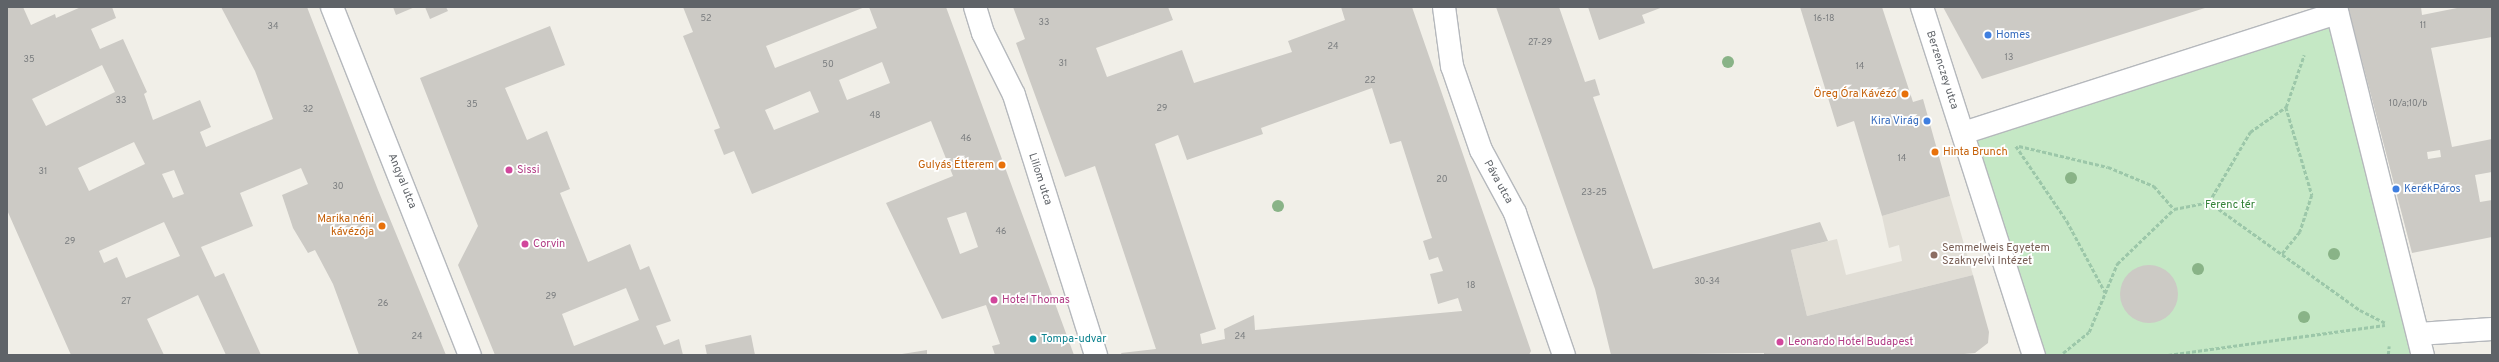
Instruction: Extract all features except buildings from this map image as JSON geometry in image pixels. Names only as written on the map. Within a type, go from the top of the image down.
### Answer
[{"type":"street","name":"Angyal utca","points":[[332,7],[470,355]]},
{"type":"street","name":"Liliom utca","points":[[975,7],[983,33],[1014,95],[1096,355]]},
{"type":"street","name":"Páva utca","points":[[1444,7],[1452,66],[1481,150],[1515,213],[1564,355]]},
{"type":"street","name":"Berzenczey utca","points":[[1922,7],[1963,133]]},
{"type":"street","points":[[2034,355],[1963,133],[2336,10],[2423,355]]},
{"type":"street","points":[[2418,334],[2492,329]]},
{"type":"path","points":[[2209,202],[2250,132],[2286,107],[2312,195],[2300,232],[2282,254]]},
{"type":"path","points":[[2010,144],[2108,167],[2154,186],[2174,209]]},
{"type":"path","points":[[2016,146],[2067,221],[2105,293]]},
{"type":"path","points":[[2062,355],[2088,332],[2117,264],[2174,209],[2209,202],[2360,310],[2389,325],[2168,355]]},
{"type":"shaded area","name":"Semmelweis Egyetem Szaknyelvi Intézet","points":[[1950,196],[1973,275],[1807,316],[1791,250],[1837,239],[1846,275],[1902,261],[1899,245],[1889,248],[1882,216]]},
{"type":"green space","name":"Ferenc tér","points":[[2337,13],[2423,355],[2034,355],[1963,133]]},
{"type":"place","name":"Homes","points":[[1988,35]]},
{"type":"place","name":"Öreg Óra Kávézó","points":[[1905,94]]},
{"type":"place","name":"Kira Virág","points":[[1927,121]]},
{"type":"place","name":"Hinta Brunch","points":[[1935,152]]},
{"type":"place","name":"Gulyás Étterem","points":[[1002,165]]},
{"type":"place","name":"Sissi","points":[[509,170]]},
{"type":"place","name":"KerékPáros","points":[[2396,189]]},
{"type":"place","name":"Marika néni kávézója","points":[[382,226]]},
{"type":"place","name":"Corvin","points":[[525,244]]},
{"type":"place","name":"Semmelweis Egyetem Szaknyelvi Intézet","points":[[1934,255]]},
{"type":"place","name":"Hotel Thomas","points":[[994,300]]},
{"type":"place","name":"Tompa-udvar","points":[[1033,339]]},
{"type":"place","name":"Leonardo Hotel Budapest","points":[[1780,342]]}]
